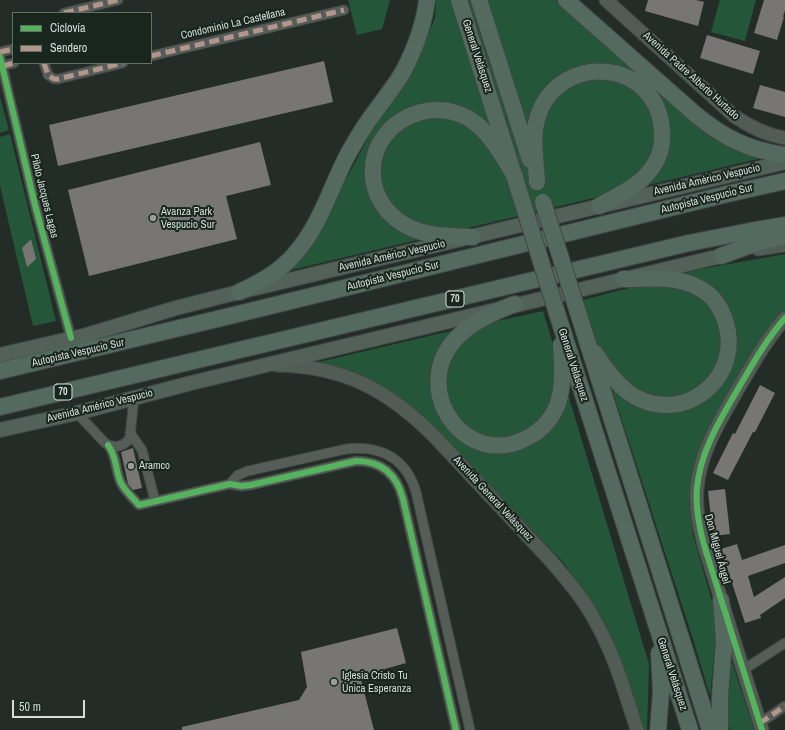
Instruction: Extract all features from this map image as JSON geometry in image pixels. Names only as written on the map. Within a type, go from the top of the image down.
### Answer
[{"type":"highway","points":[[239,292],[258,283],[281,268],[297,252],[310,234],[321,214],[352,146],[394,85],[409,59],[422,26],[427,0]]},
{"type":"highway","name":"General Velásquez","points":[[459,0],[556,311],[690,730]]},
{"type":"highway","name":"General Velásquez","points":[[479,0],[710,730]]},
{"type":"highway","points":[[566,0],[713,128],[727,137],[750,147],[785,155]]},
{"type":"highway","points":[[537,182],[535,133],[539,115],[547,100],[559,87],[582,75],[606,72],[624,76],[638,84],[654,101],[662,127],[661,146],[656,162],[643,178],[625,191],[599,206]]},
{"type":"highway","points":[[473,237],[437,235],[421,232],[406,226],[392,217],[379,199],[372,179],[373,164],[381,141],[391,128],[412,115],[435,110],[452,112],[468,118],[482,130],[490,139],[515,176]]},
{"type":"highway","name":"Autopista Vespucio Sur","points":[[0,371],[726,194],[785,181]]},
{"type":"highway","name":"70","points":[[0,407],[681,245],[785,225]]},
{"type":"highway","points":[[721,256],[759,242],[785,236]]},
{"type":"highway","points":[[587,342],[606,368],[628,392],[642,400],[652,403],[667,405],[691,400],[707,390],[714,383],[723,369],[728,355],[728,328],[718,305],[709,295],[698,287],[684,281],[667,279],[623,279]]},
{"type":"highway","points":[[515,304],[489,315],[459,336],[444,355],[439,372],[438,380],[440,395],[444,410],[448,416],[463,433],[477,441],[488,444],[503,445],[524,440],[542,428],[556,410],[560,396],[562,372],[561,343],[556,311]]},
{"type":"highway","points":[[720,730],[720,696],[724,640],[721,600]]},
{"type":"highway","points":[[655,620],[661,680],[661,703],[658,730]]},
{"type":"main road","name":"Avenida Américo Vespucio","points":[[0,355],[109,329],[176,308],[239,292],[785,162]]},
{"type":"main road","name":"Avenida Américo Vespucio","points":[[0,430],[77,413],[191,383],[515,304],[721,256]]},
{"type":"street","points":[[68,12],[118,0]]},
{"type":"street","name":"Avenida Padre Alberto Hurtado","points":[[606,0],[734,116],[750,127],[759,131],[785,138]]},
{"type":"street","name":"Condominio La Castellana","points":[[152,56],[344,10]]},
{"type":"street","points":[[0,52],[12,49]]},
{"type":"street","points":[[1,62],[12,63]]},
{"type":"street","name":"Piloto Jacques Lagas","points":[[1,62],[35,205],[71,338]]},
{"type":"street","points":[[44,64],[48,75],[54,79],[120,64]]},
{"type":"street","name":"Avenida Américo Vespucio","points":[[721,256],[785,245]]},
{"type":"street","name":"Don Miguel Ángel","points":[[761,726],[704,545],[698,523],[696,498],[701,463],[728,406],[770,336],[785,318]]},
{"type":"street","name":"Avenida General Velásquez","points":[[264,365],[315,368],[351,378],[377,390],[417,420],[430,432],[552,562],[583,600],[608,646],[637,730]]},
{"type":"street","points":[[108,445],[116,447],[124,444],[128,440],[134,398]]},
{"type":"street","points":[[77,413],[108,445],[114,455],[123,487],[139,505],[230,484],[241,486],[251,485],[350,462],[362,461],[381,466],[390,474],[401,491],[456,730]]},
{"type":"street","points":[[130,433],[142,450],[155,501]]},
{"type":"street","points":[[230,484],[238,475],[248,471],[346,449],[367,448],[381,452],[388,455],[404,468],[414,485],[470,730]]},
{"type":"street","points":[[346,449],[350,462]]},
{"type":"street","points":[[743,670],[785,642]]},
{"type":"street","points":[[761,726],[785,706]]},
{"type":"green space","points":[[348,0],[390,0],[382,29],[357,35]]},
{"type":"green space","points":[[436,0],[556,0],[577,18],[766,157],[287,271],[319,228],[377,120],[412,74],[435,18]]},
{"type":"green space","points":[[720,0],[756,0],[745,41],[711,32]]},
{"type":"green space","points":[[0,97],[9,130],[0,133]]},
{"type":"green space","points":[[10,134],[56,321],[33,326],[0,186],[0,137]]},
{"type":"green space","points":[[785,254],[785,310],[763,335],[727,396],[694,464],[689,501],[693,535],[713,605],[716,630],[710,696],[694,642],[583,300],[701,269]]},
{"type":"green space","points":[[543,311],[649,664],[647,730],[642,730],[614,642],[602,618],[591,600],[563,562],[421,415],[384,389],[352,371],[319,362]]},
{"type":"green space","points":[[732,662],[754,730],[730,730],[728,722],[726,677]]},
{"type":"building","points":[[648,0],[696,0],[704,2],[698,26],[645,11]]},
{"type":"building","points":[[764,0],[785,0],[784,17],[777,40],[754,33]]},
{"type":"building","points":[[707,35],[760,51],[753,74],[700,58]]},
{"type":"building","points":[[324,61],[333,102],[58,166],[49,125]]},
{"type":"building","points":[[760,85],[785,92],[785,117],[753,108]]},
{"type":"building","name":"Avanza Park Vespucio Sur","points":[[260,142],[271,185],[226,196],[237,239],[89,276],[68,190]]},
{"type":"building","points":[[31,239],[36,259],[27,267],[22,248]]},
{"type":"building","points":[[760,385],[775,393],[728,480],[713,473],[733,433],[735,434]]},
{"type":"building","name":"Aramco","points":[[133,448],[142,488],[133,490],[128,484],[121,452]]},
{"type":"building","points":[[725,489],[730,534],[713,536],[708,491]]},
{"type":"building","points":[[737,544],[742,560],[785,545],[785,563],[748,576],[754,597],[785,577],[785,598],[760,615],[761,618],[745,623],[721,549]]},
{"type":"building","name":"Iglesia Cristo Tu Única Esperanza","points":[[397,628],[406,663],[360,676],[374,730],[182,730],[182,727],[299,700],[307,687],[301,652]]},
{"type":"marked path","points":[[68,12],[118,0]]},
{"type":"marked path","points":[[152,56],[344,10]]},
{"type":"marked path","points":[[0,52],[12,49]]},
{"type":"marked path","points":[[3,66],[12,64]]},
{"type":"marked path","points":[[44,64],[48,75],[54,79],[119,64]]},
{"type":"marked path","points":[[760,723],[785,706]]},
{"type":"cycle path","points":[[0,57],[35,205],[71,338]]},
{"type":"cycle path","points":[[762,730],[704,545],[698,516],[697,488],[702,462],[718,424],[760,353],[785,318]]},
{"type":"cycle path","points":[[108,445],[113,454],[121,483],[139,505],[230,484],[241,486],[251,485],[356,461],[373,464],[387,471],[397,483],[403,499],[456,730]]},
{"type":"place","name":"Avanza Park Vespucio Sur","points":[[153,218]]},
{"type":"place","name":"Aramco","points":[[131,466]]},
{"type":"place","name":"Iglesia Cristo Tu Única Esperanza","points":[[334,682]]}]
